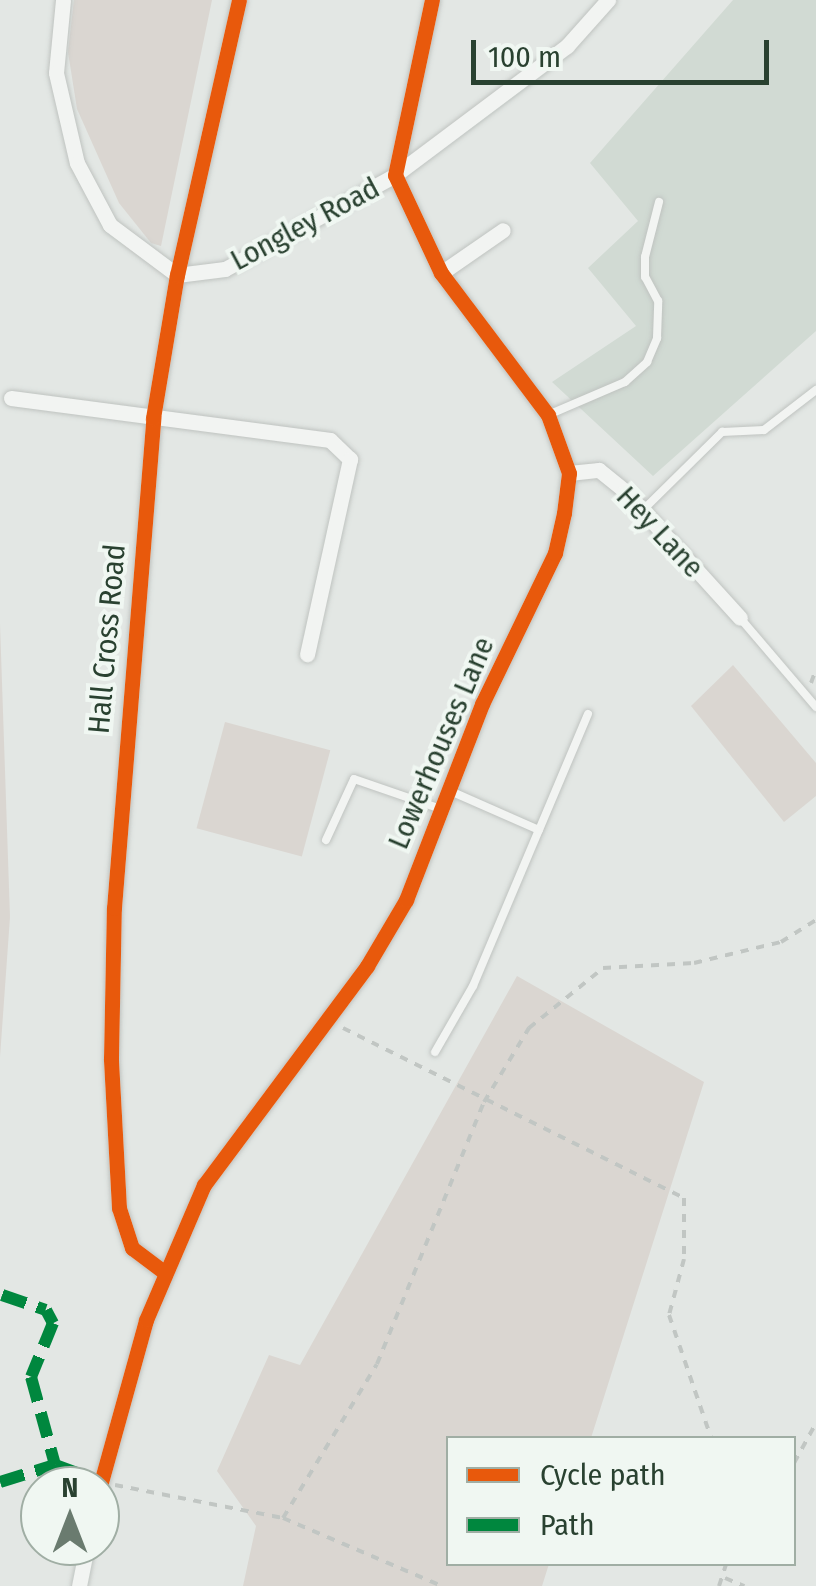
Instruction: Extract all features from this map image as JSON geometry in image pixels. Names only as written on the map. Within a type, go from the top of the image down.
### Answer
[{"type":"street","points":[[63,0],[56,73],[77,163],[110,225],[177,275]]},
{"type":"street","name":"Hall Cross Road","points":[[164,1272],[132,1248],[119,1208],[110,1058],[114,908],[153,418],[177,275],[239,0]]},
{"type":"street","points":[[432,0],[395,175],[440,273],[548,415],[569,472]]},
{"type":"street","name":"Longley Road","points":[[177,275],[225,269],[395,175],[567,46],[608,0]]},
{"type":"street","points":[[440,273],[502,230]]},
{"type":"street","points":[[11,398],[330,440],[350,459],[307,654]]},
{"type":"street","name":"Hey Lane","points":[[569,472],[599,470],[644,509],[740,618]]},
{"type":"street","name":"Lowerhouses Lane","points":[[105,1466],[164,1272],[204,1185],[326,1019],[406,900],[448,790],[555,552],[569,472]]},
{"type":"lane","points":[[548,415],[625,382],[647,362],[657,338],[658,301],[644,277],[644,257],[660,202]]},
{"type":"lane","points":[[644,509],[722,432],[764,430],[816,390]]},
{"type":"lane","points":[[740,618],[816,706]]},
{"type":"lane","points":[[435,1052],[473,986],[588,714]]},
{"type":"lane","points":[[326,840],[354,779],[440,809]]},
{"type":"lane","points":[[448,790],[539,830]]},
{"type":"path","points":[[283,1518],[376,1364],[484,1102],[530,1028],[603,968],[694,963],[781,942],[816,920]]},
{"type":"path","points":[[326,1019],[484,1102],[684,1198],[684,1259],[669,1315],[711,1436]]},
{"type":"path","points":[[796,1459],[816,1422]]},
{"type":"path","points":[[120,1488],[283,1518],[442,1586]]},
{"type":"path","points":[[719,1586],[725,1578],[726,1566]]},
{"type":"path","points":[[725,1578],[744,1586]]},
{"type":"shaded area","points":[[74,0],[212,0],[161,246],[151,243],[119,203],[77,109],[68,52]]},
{"type":"shaded area","points":[[733,0],[816,0],[816,331],[653,476],[552,382],[636,326],[588,268],[638,221],[590,163]]},
{"type":"shaded area","points":[[0,624],[10,917],[0,1057]]},
{"type":"shaded area","points":[[733,665],[816,763],[816,796],[784,822],[691,706]]},
{"type":"shaded area","points":[[225,722],[330,750],[302,856],[197,828]]},
{"type":"shaded area","points":[[517,976],[704,1082],[592,1436],[446,1436],[446,1566],[548,1566],[542,1586],[243,1586],[256,1526],[217,1471],[269,1355],[300,1365]]},
{"type":"marked path","points":[[2,1295],[46,1310],[53,1323],[31,1377],[58,1466]]},
{"type":"marked path","points":[[0,1482],[55,1465]]},
{"type":"cycle path","points":[[164,1272],[132,1248],[119,1208],[111,1058],[114,908],[153,418],[177,275],[239,0]]},
{"type":"cycle path","points":[[106,1466],[146,1320],[204,1185],[367,966],[406,900],[482,704],[555,553],[564,513],[569,473],[548,415],[441,273],[395,175],[432,0]]}]
